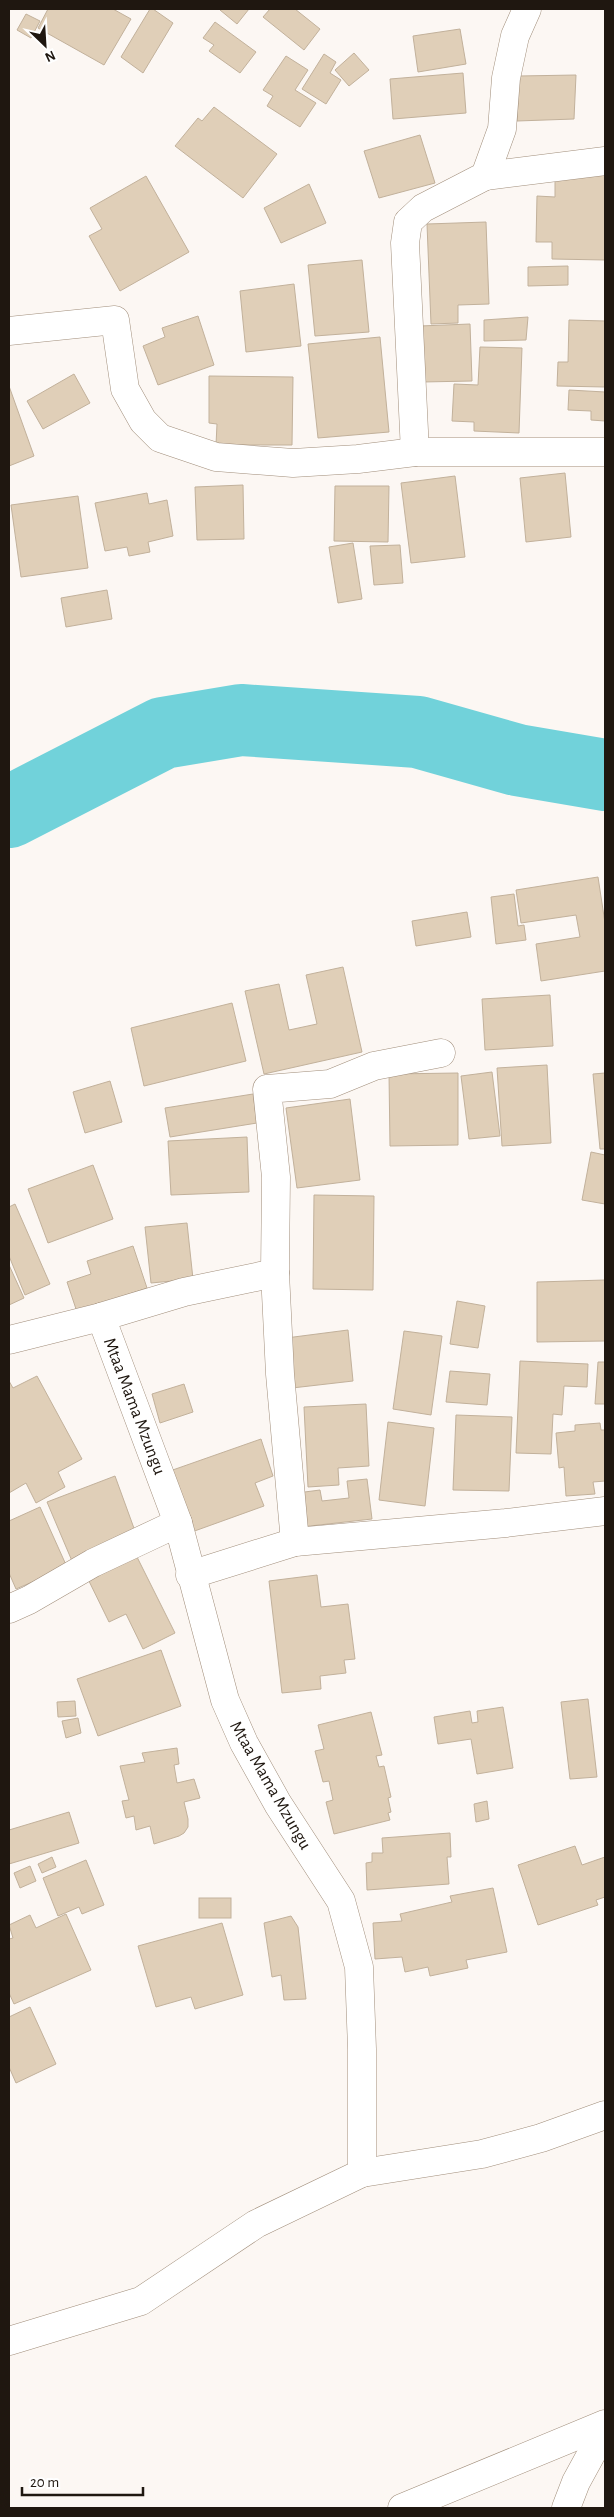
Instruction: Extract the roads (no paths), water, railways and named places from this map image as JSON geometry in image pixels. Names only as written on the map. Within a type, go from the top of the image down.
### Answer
[{"type":"street","points":[[485,176],[502,129],[506,78],[515,36],[527,9]]},
{"type":"street","points":[[415,452],[405,243],[408,222],[423,208],[485,176],[605,161]]},
{"type":"street","points":[[9,331],[115,320],[125,389],[143,421],[160,438],[216,457],[293,463],[358,459],[415,452],[605,452]]},
{"type":"street","points":[[295,1542],[280,1374],[275,1273],[276,1177],[267,1089],[330,1084],[374,1066],[441,1053]]},
{"type":"street","points":[[9,1340],[101,1317],[184,1292],[275,1273]]},
{"type":"street","name":"Mtaa Mama Mzungu","points":[[101,1317],[178,1523],[190,1575],[225,1700],[244,1743],[278,1804],[340,1901],[359,1967],[362,2049],[362,2173]]},
{"type":"street","points":[[190,1575],[295,1542],[506,1522],[605,1510]]},
{"type":"street","points":[[9,1609],[29,1600],[94,1563],[178,1523]]},
{"type":"street","points":[[9,2341],[142,2301],[256,2224],[362,2173],[482,2154],[541,2138],[605,2115]]},
{"type":"street","points":[[402,2508],[605,2424]]},
{"type":"street","points":[[566,2508],[576,2482],[605,2429]]},
{"type":"waterway","points":[[9,812],[163,733],[241,720],[418,732],[517,760],[605,775]]}]
